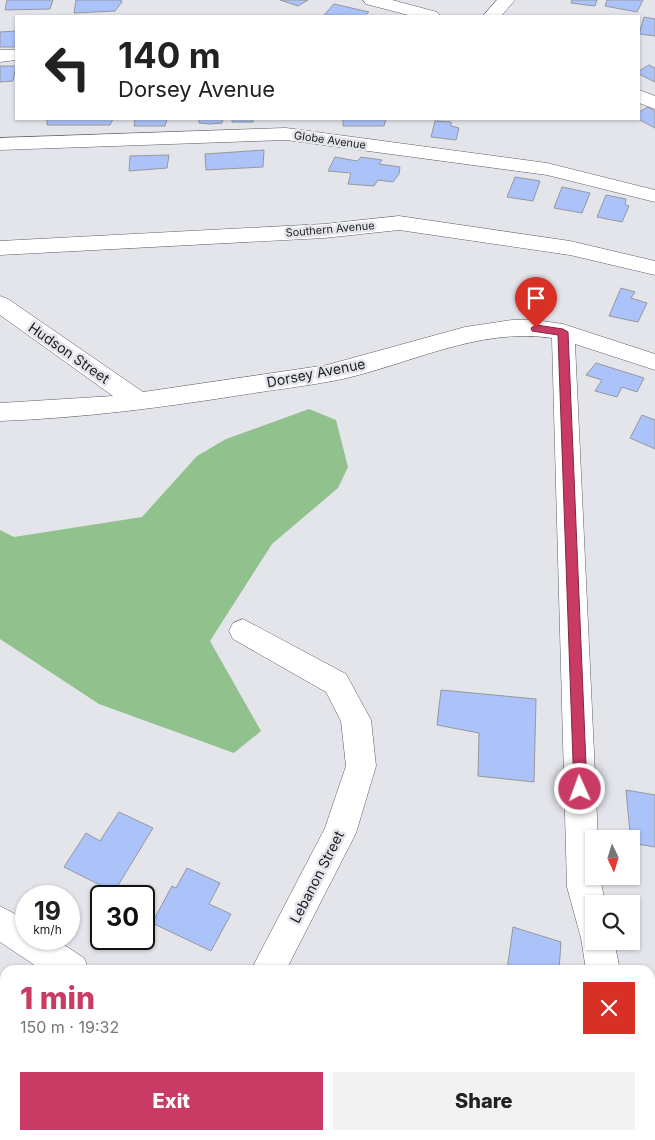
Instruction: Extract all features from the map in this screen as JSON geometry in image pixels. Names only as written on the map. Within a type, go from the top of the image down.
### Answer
[{"type":"street","points":[[372,0],[427,15]]},
{"type":"street","points":[[493,15],[506,0]]},
{"type":"street","points":[[0,56],[15,55]]},
{"type":"street","points":[[640,96],[655,103]]},
{"type":"street","name":"Globe Avenue","points":[[0,144],[286,126],[546,170],[655,196]]},
{"type":"street","name":"Southern Avenue","points":[[0,248],[324,231],[399,223],[570,248],[655,268]]},
{"type":"street","name":"Hudson Street","points":[[0,304],[138,401]]},
{"type":"street","points":[[0,325],[24,322]]},
{"type":"street","name":"Dorsey Avenue","points":[[0,412],[59,410],[138,401],[352,368],[414,349],[496,329],[536,328],[563,332],[655,362]]},
{"type":"street","points":[[563,332],[584,887],[586,895]]},
{"type":"street","name":"Lebanon Street","points":[[243,630],[336,682],[356,720],[361,766],[340,833],[271,965]]},
{"type":"street","points":[[0,922],[64,965]]},
{"type":"street","points":[[598,950],[602,965]]},
{"type":"green space","points":[[309,409],[336,420],[348,467],[338,488],[272,544],[210,641],[261,731],[234,753],[99,704],[0,639],[0,530],[14,537],[142,517],[197,456],[226,439]]},
{"type":"building","points":[[7,0],[53,0],[50,9],[5,10]]},
{"type":"building","points":[[76,0],[121,0],[122,2],[115,11],[74,13]]},
{"type":"building","points":[[280,0],[308,0],[298,6]]},
{"type":"building","points":[[572,0],[597,0],[595,6],[571,3]]},
{"type":"building","points":[[607,0],[643,0],[637,12],[605,6]]},
{"type":"building","points":[[334,4],[369,12],[365,15],[324,15]]},
{"type":"building","points":[[644,17],[655,19],[655,36],[640,34]]},
{"type":"building","points":[[15,31],[15,47],[0,47],[0,32]]},
{"type":"building","points":[[649,65],[655,68],[655,82],[640,74],[640,70]]},
{"type":"building","points":[[0,66],[15,66],[13,81],[0,82]]},
{"type":"building","points":[[648,107],[655,111],[655,128],[640,120],[640,111]]},
{"type":"building","points":[[47,120],[112,120],[110,125],[47,125]]},
{"type":"building","points":[[135,120],[167,120],[165,126],[134,126]]},
{"type":"building","points":[[199,120],[223,120],[222,123],[199,123]]},
{"type":"building","points":[[232,120],[253,120],[253,122],[232,122]]},
{"type":"building","points":[[343,120],[386,120],[384,126],[343,126]]},
{"type":"building","points":[[435,121],[451,122],[451,126],[459,128],[456,140],[431,137]]},
{"type":"building","points":[[264,150],[263,167],[206,170],[205,154]]},
{"type":"building","points":[[169,155],[167,168],[129,171],[130,156]]},
{"type":"building","points":[[335,157],[357,161],[361,157],[382,160],[379,164],[400,167],[399,174],[393,182],[378,180],[374,186],[348,184],[351,173],[328,171]]},
{"type":"building","points":[[515,177],[540,181],[533,201],[507,197]]},
{"type":"building","points":[[562,187],[590,193],[582,213],[554,208]]},
{"type":"building","points":[[606,195],[626,199],[625,204],[629,206],[622,222],[597,217]]},
{"type":"building","points":[[621,288],[635,292],[631,298],[647,303],[638,322],[609,316]]},
{"type":"building","points":[[596,363],[644,378],[637,392],[622,387],[617,397],[595,391],[602,380],[586,375]]},
{"type":"building","points":[[642,415],[655,420],[655,449],[630,438]]},
{"type":"building","points":[[441,690],[536,699],[534,782],[478,776],[479,733],[437,725]]},
{"type":"building","points":[[626,790],[655,795],[655,847],[640,844],[640,830],[630,830]]},
{"type":"building","points":[[119,812],[153,828],[118,885],[100,885],[64,867],[86,833],[100,841]]},
{"type":"building","points":[[187,868],[220,883],[209,904],[231,914],[211,951],[155,924],[155,917],[172,886],[176,888]]},
{"type":"building","points":[[513,927],[561,942],[559,965],[508,965]]},
{"type":"route","points":[[536,328],[563,332],[580,789]]}]
